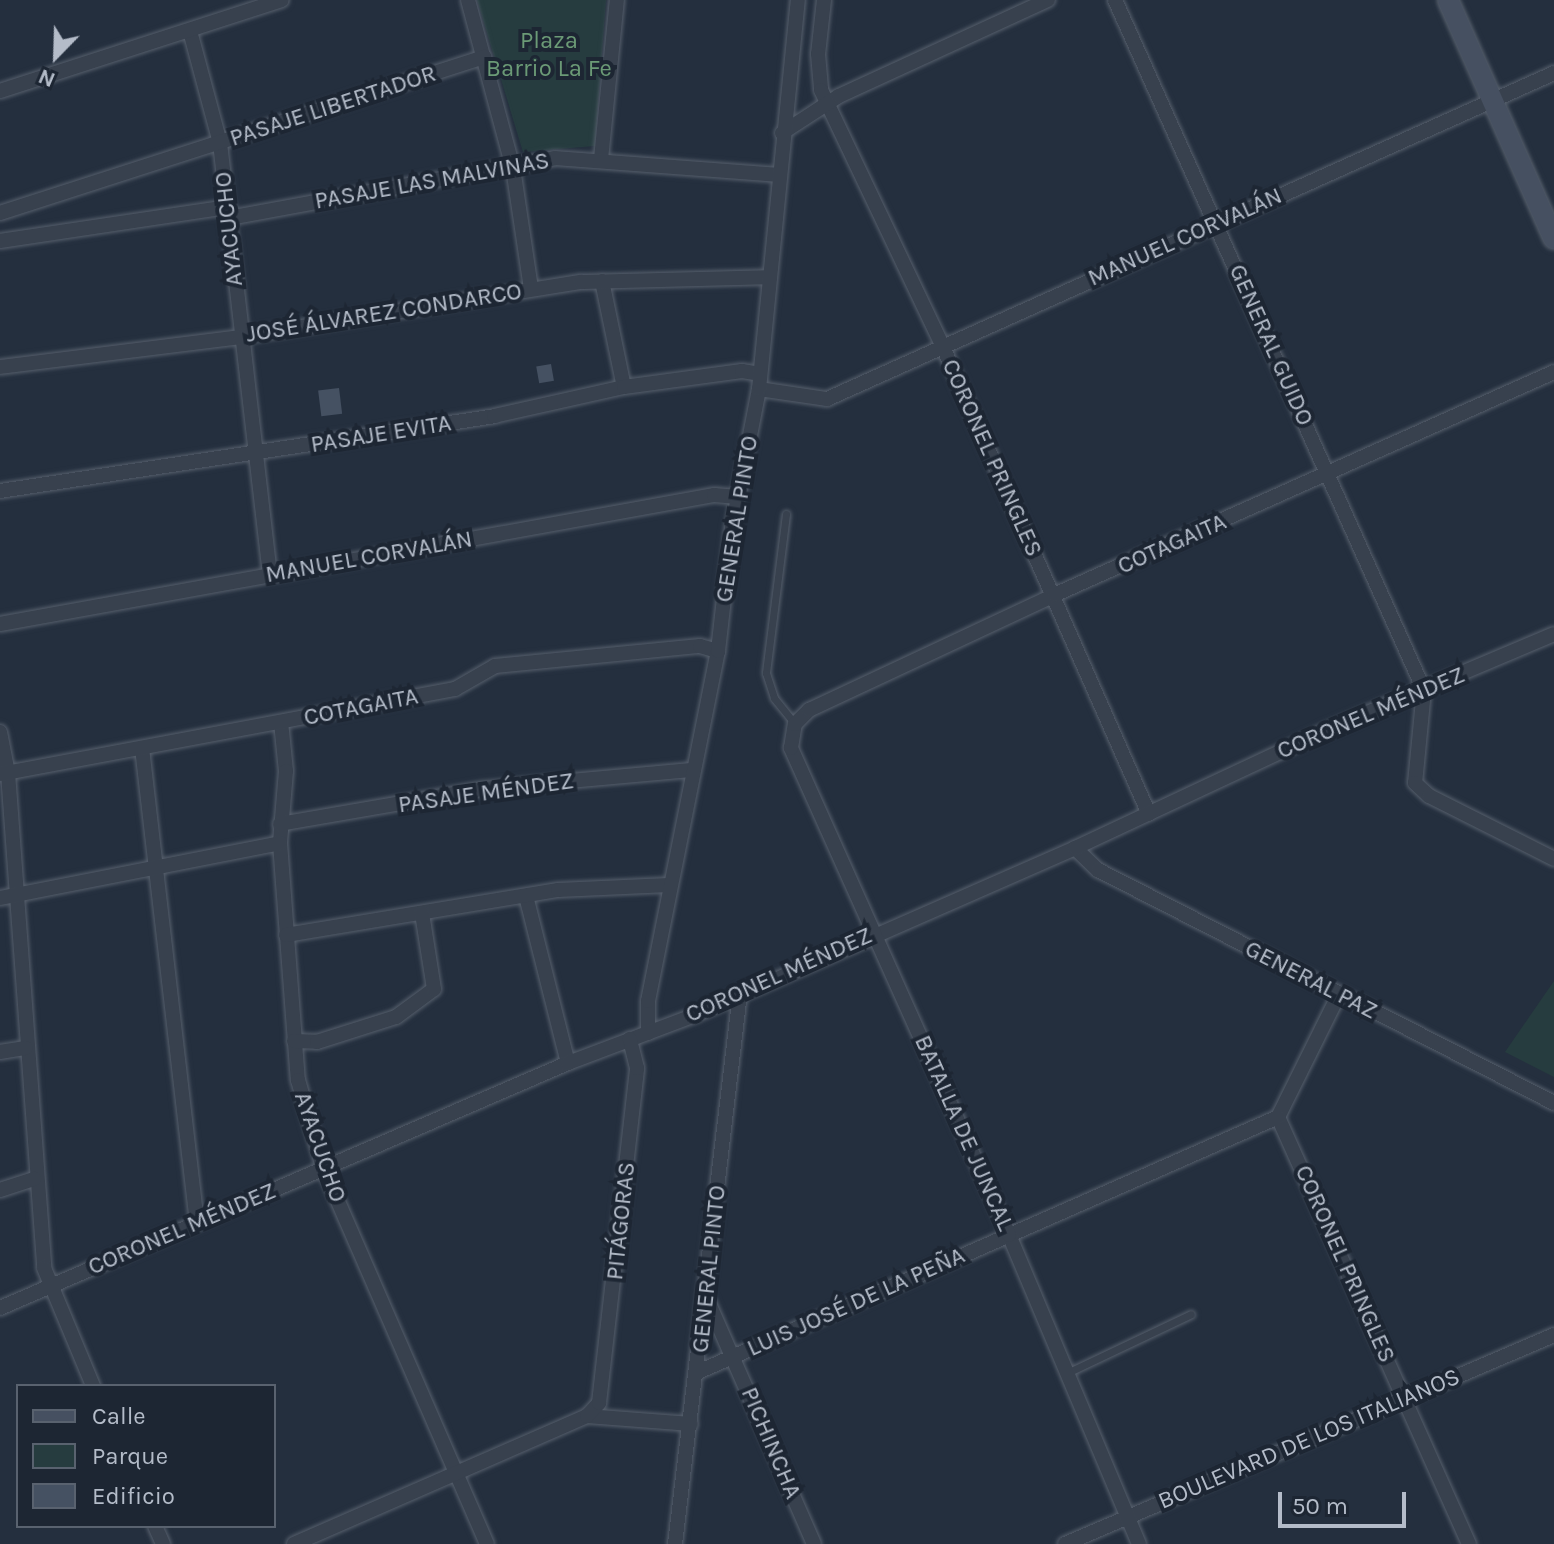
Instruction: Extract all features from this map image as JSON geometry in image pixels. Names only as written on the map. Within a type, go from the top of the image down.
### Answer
[{"type":"main road","points":[[1448,0],[1554,239]]},
{"type":"street","points":[[0,91],[282,0]]},
{"type":"street","points":[[468,0],[513,168],[531,289]]},
{"type":"street","points":[[601,159],[617,0]]},
{"type":"street","name":"GENERAL PINTO","points":[[648,1033],[648,1001],[718,651],[738,497],[760,381],[782,133],[798,0]]},
{"type":"street","points":[[824,0],[818,71],[828,105]]},
{"type":"street","points":[[782,133],[828,105],[1048,0]]},
{"type":"street","name":"GENERAL GUIDO","points":[[1115,0],[1424,690]]},
{"type":"street","name":"AYACUCHO","points":[[190,31],[220,143],[240,337],[270,574]]},
{"type":"street","name":"PASAJE LIBERTADOR","points":[[0,213],[484,57]]},
{"type":"street","name":"MANUEL CORVALÁN","points":[[816,400],[943,347],[1554,73]]},
{"type":"street","name":"CORONEL PRINGLES","points":[[828,105],[943,347],[1149,814]]},
{"type":"street","name":"PASAJE LAS MALVINAS","points":[[0,241],[228,212],[513,168],[555,158],[601,159],[779,175]]},
{"type":"street","name":"JOSÉ ÁLVAREZ CONDARCO","points":[[0,367],[240,337],[531,289],[602,281],[769,277]]},
{"type":"street","points":[[602,281],[624,387]]},
{"type":"street","name":"PASAJE EVITA","points":[[0,491],[494,416],[624,387],[742,371],[760,381],[816,400]]},
{"type":"street","name":"COTAGAITA","points":[[795,724],[809,710],[1054,595],[1329,475],[1554,372]]},
{"type":"street","name":"MANUEL CORVALÁN","points":[[0,624],[714,495],[738,497]]},
{"type":"street","name":"CORONEL MÉNDEZ","points":[[0,1308],[323,1167],[568,1063],[648,1033],[875,931],[1075,848],[1327,730],[1554,634]]},
{"type":"street","name":"COTAGAITA","points":[[4,774],[455,689],[495,666],[700,646],[718,651]]},
{"type":"street","points":[[1424,690],[1412,772],[1420,791],[1554,859]]},
{"type":"street","name":"AYACUCHO","points":[[281,722],[286,771],[280,843],[298,1080],[323,1167],[487,1544]]},
{"type":"street","name":"BATALLA DE JUNCAL","points":[[795,724],[791,748],[1009,1235],[1139,1544]]},
{"type":"street","points":[[0,732],[17,894],[34,1179],[50,1286],[92,1384]]},
{"type":"street","points":[[142,748],[160,866],[197,1223]]},
{"type":"street","name":"PASAJE MÉNDEZ","points":[[280,824],[482,789],[692,770]]},
{"type":"street","points":[[0,898],[280,843]]},
{"type":"street","name":"GENERAL PAZ","points":[[1075,848],[1098,870],[1554,1103]]},
{"type":"street","points":[[286,935],[526,896],[669,885]]},
{"type":"street","points":[[526,896],[568,1063]]},
{"type":"street","points":[[294,1041],[317,1042],[396,1017],[434,989],[422,913]]},
{"type":"street","name":"GENERAL PINTO","points":[[675,1544],[707,1298],[740,993]]},
{"type":"street","points":[[1278,1117],[1339,994]]},
{"type":"street","name":"PITÁGORAS","points":[[587,1416],[599,1403],[637,1068],[630,1039]]},
{"type":"street","points":[[0,1052],[26,1048]]},
{"type":"street","name":"CORONEL PRINGLES","points":[[1278,1117],[1469,1544]]},
{"type":"street","name":"LUIS JOSÉ DE LA PEÑA","points":[[698,1372],[1278,1117]]},
{"type":"street","points":[[0,1190],[34,1179]]},
{"type":"street","name":"PICHINCHA","points":[[707,1298],[814,1544]]},
{"type":"street","name":"BOULEVARD DE LOS ITALIANOS","points":[[1065,1544],[1554,1335]]},
{"type":"street","points":[[294,1544],[587,1416],[691,1424]]},
{"type":"lane","points":[[786,514],[766,673],[774,698],[795,724]]},
{"type":"lane","points":[[1067,1373],[1191,1314]]},
{"type":"green space","name":"Plaza Barrio La Fe","points":[[477,0],[606,0],[595,146],[523,152]]},
{"type":"green space","points":[[1554,981],[1554,1077],[1505,1052]]},
{"type":"building","points":[[551,364],[554,381],[539,383],[536,367]]},
{"type":"building","points":[[339,388],[342,414],[321,416],[318,391]]}]
